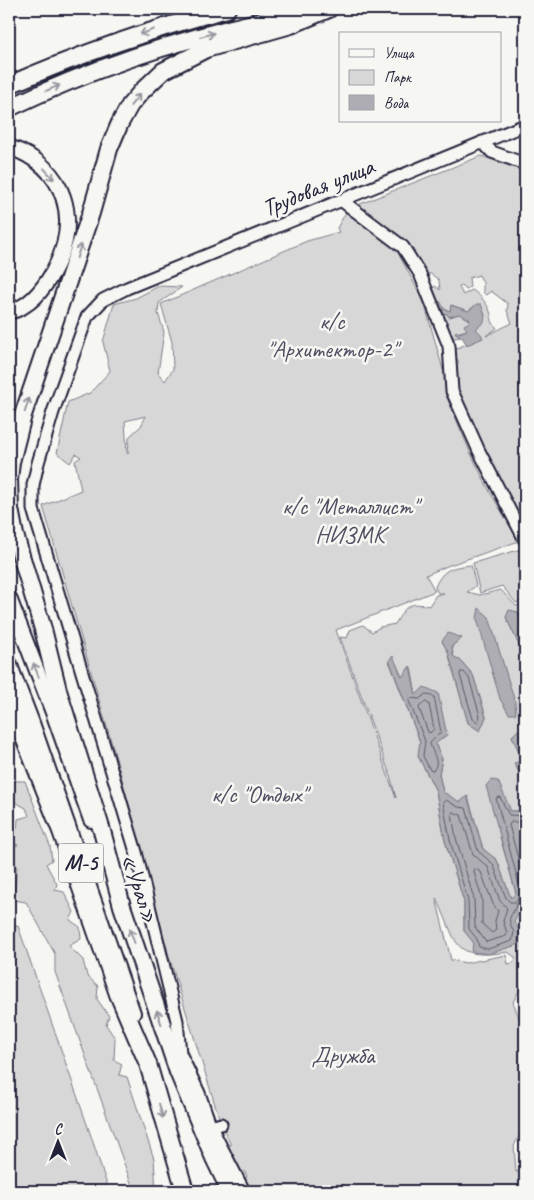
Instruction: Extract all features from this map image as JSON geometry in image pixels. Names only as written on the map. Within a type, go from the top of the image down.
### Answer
[{"type":"highway","points":[[9,86],[55,65],[157,28],[227,9]]},
{"type":"highway","points":[[9,108],[84,75],[165,47],[252,23],[318,9]]},
{"type":"highway","points":[[58,690],[43,629],[15,535],[10,509],[9,480],[23,416],[91,212],[109,149],[130,105],[163,71],[185,58],[206,49],[291,25],[329,9]]},
{"type":"highway","points":[[9,552],[58,690],[102,830],[114,876]]},
{"type":"highway","points":[[9,684],[30,736],[60,831]]},
{"type":"highway","points":[[9,708],[26,740],[118,994],[148,1064]]},
{"type":"highway","name":"«Урал»","points":[[114,876],[122,906],[178,1072],[230,1191]]},
{"type":"highway","name":"«Урал»","points":[[148,1064],[185,1191]]},
{"type":"main road","points":[[9,147],[29,157],[46,169],[62,193],[68,218],[62,250],[45,286],[25,305],[9,312]]},
{"type":"main road","name":"«Урал»","points":[[9,598],[54,715],[97,838],[114,876]]},
{"type":"main road","name":"«Урал»","points":[[9,663],[130,1001],[148,1064]]},
{"type":"street","name":"Трудовая улица","points":[[244,1191],[216,1125],[180,1053],[177,1021],[136,852],[33,509],[33,485],[38,463],[53,412],[87,317],[104,300],[127,288],[525,125]]},
{"type":"street","points":[[482,142],[492,152],[525,164]]},
{"type":"street","points":[[341,200],[403,247],[420,274],[449,346],[452,391],[479,451],[525,540]]},
{"type":"green space","points":[[481,156],[525,171],[525,527],[519,522],[455,387],[453,366],[459,363],[452,350],[482,338],[476,329],[477,304],[468,311],[451,305],[450,311],[444,309],[440,302],[438,302],[450,317],[459,314],[469,319],[470,322],[467,330],[456,333],[462,337],[454,338],[445,331],[434,304],[437,301],[432,289],[435,286],[440,290],[439,280],[431,274],[424,274],[396,246],[393,247],[397,251],[424,302],[449,391],[445,393],[471,454],[490,492],[519,541],[426,575],[435,591],[336,630],[396,798],[390,775],[340,637],[347,638],[350,630],[363,625],[372,632],[380,627],[395,624],[411,605],[429,606],[436,595],[444,593],[438,593],[435,587],[441,576],[449,570],[459,567],[471,565],[476,586],[467,592],[480,595],[501,590],[516,606],[525,604],[525,631],[518,612],[506,617],[525,658],[525,746],[522,732],[512,736],[523,761],[514,764],[524,781],[525,811],[511,811],[500,837],[516,893],[511,899],[497,860],[483,849],[468,796],[460,803],[443,792],[439,774],[442,759],[416,696],[411,667],[402,677],[389,661],[420,742],[418,756],[436,791],[445,841],[464,902],[464,931],[514,922],[522,907],[525,912],[525,980],[513,1002],[525,1033],[525,1124],[514,1146],[516,1172],[525,1169],[525,1191],[249,1191],[245,1185],[245,1178],[247,1177],[245,1172],[240,1172],[227,1150],[227,1145],[231,1145],[221,1124],[170,960],[124,786],[43,506],[81,490],[75,461],[81,457],[76,454],[70,463],[57,453],[68,402],[90,393],[110,371],[103,342],[114,304],[136,298],[159,286],[182,287],[159,303],[158,313],[164,332],[158,373],[165,381],[173,369],[172,342],[161,304],[307,241],[339,232],[337,228],[346,212],[359,211],[360,204]],"holes":[[[479,275],[483,283],[483,292],[486,295],[491,291],[508,304],[507,311],[512,323],[486,336],[497,328],[493,323],[487,306],[479,296],[472,290],[463,295],[459,287],[462,285],[466,289],[470,287],[469,278]],[[146,416],[141,426],[129,437],[128,454],[125,421]],[[461,638],[452,646],[453,656],[461,661],[473,675],[486,717],[480,731],[468,723],[448,652],[442,641]],[[436,898],[453,936],[465,950],[489,954],[508,952],[516,958],[513,963],[508,964],[506,955],[466,963],[451,960]]]},
{"type":"green space","points":[[525,548],[525,600],[516,603],[502,586],[480,593],[473,563]]},
{"type":"green space","points":[[9,781],[25,781],[50,846],[52,860],[46,864],[57,884],[55,890],[64,892],[74,912],[70,920],[80,927],[81,939],[69,946],[83,960],[87,976],[98,986],[97,999],[109,1016],[106,1025],[115,1038],[114,1060],[122,1064],[119,1075],[127,1077],[154,1159],[156,1191],[134,1191],[55,972],[55,954],[26,902],[13,900],[17,867],[9,858],[11,847],[18,845],[9,839],[9,830],[11,827],[17,829],[18,819],[29,816],[26,808],[15,802],[11,808],[9,807]]},
{"type":"green space","points":[[9,919],[10,927],[18,926],[109,1191],[9,1191]]},
{"type":"water","points":[[440,301],[444,309],[450,311],[451,305],[468,311],[477,304],[481,304],[485,315],[484,322],[476,329],[483,338],[467,345],[462,337],[455,333],[456,331],[459,333],[467,330],[464,325],[470,322],[469,319],[459,314],[449,317],[447,314],[442,313],[438,302]]},
{"type":"water","points":[[479,608],[489,617],[515,702],[516,714],[509,714],[500,699],[477,619]]},
{"type":"water","points":[[509,610],[518,612],[525,631],[525,658],[506,617]]},
{"type":"water","points":[[448,633],[462,638],[452,646],[453,656],[461,661],[473,675],[486,717],[480,731],[468,723],[448,652],[442,641]]},
{"type":"water","points":[[393,656],[402,677],[410,666],[416,695],[424,687],[438,693],[447,735],[435,744],[442,759],[439,774],[443,792],[460,802],[467,796],[483,849],[497,860],[511,898],[516,893],[486,786],[491,780],[498,781],[511,811],[525,811],[525,912],[521,907],[514,922],[520,931],[517,945],[488,954],[472,952],[473,942],[464,931],[464,902],[445,841],[436,791],[418,756],[420,742],[389,660]]},
{"type":"water","points":[[518,730],[522,732],[525,746],[525,788],[523,774],[518,771],[514,763],[523,761],[512,736]]},
{"type":"park label","name":"к/с \"Архитектор-2\"","points":[[332,335]]},
{"type":"park label","name":"к/с \"Металлист\" НИЗМК","points":[[350,520]]},
{"type":"park label","name":"к/с \"Отдых\"","points":[[259,794]]},
{"type":"park label","name":"Дружба","points":[[343,1055]]}]
